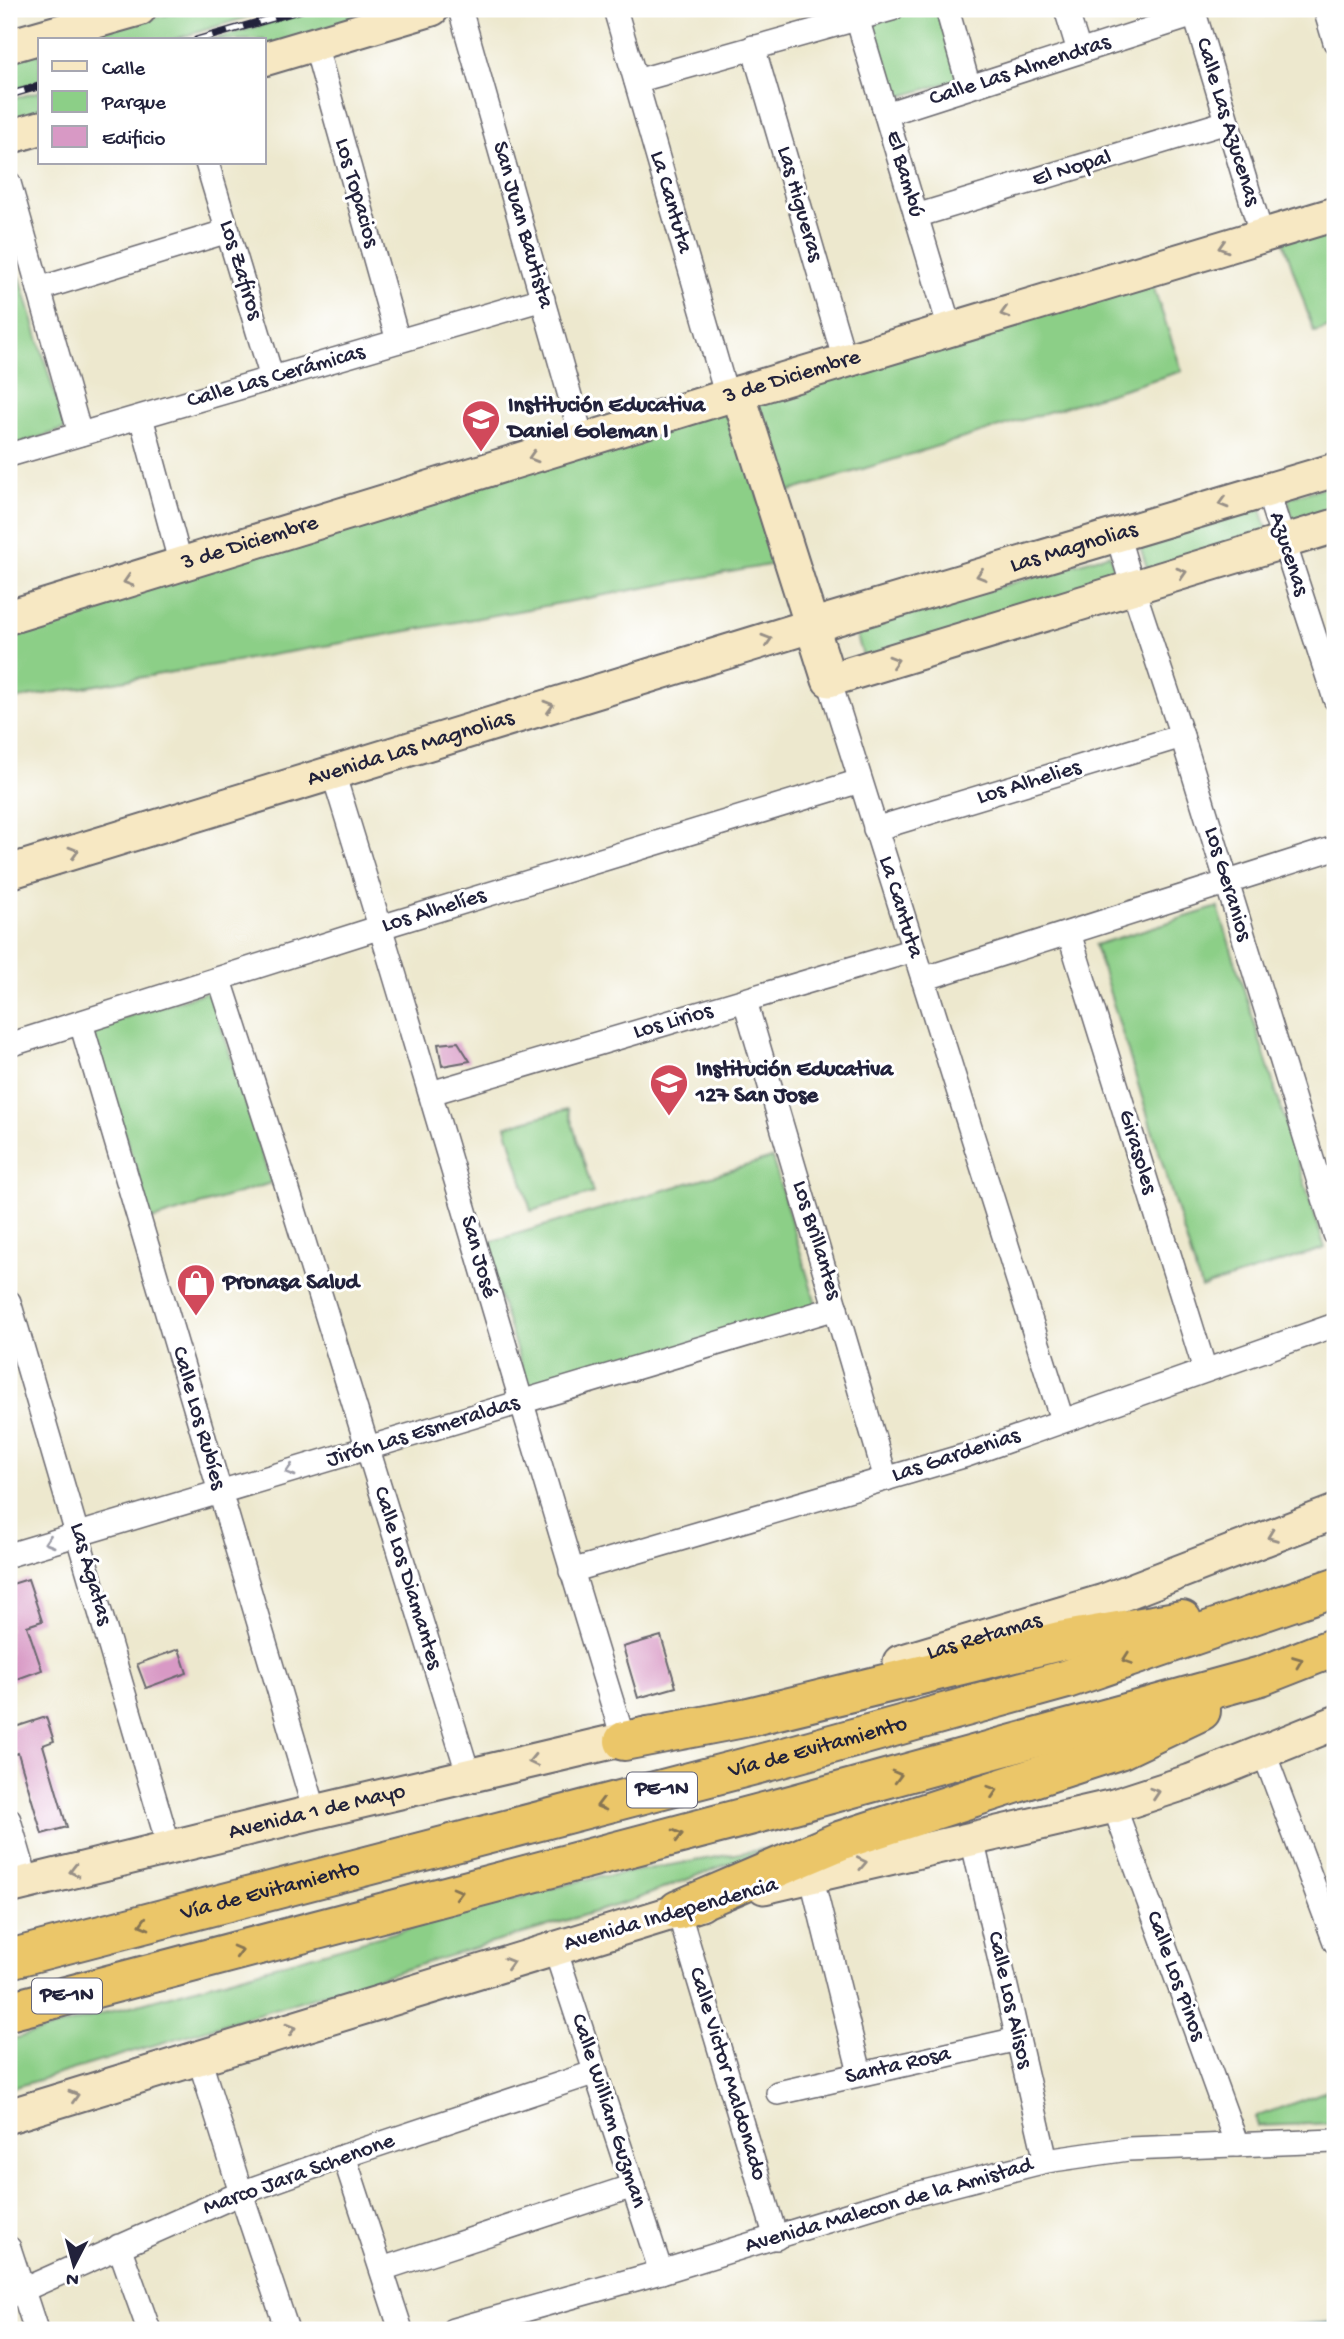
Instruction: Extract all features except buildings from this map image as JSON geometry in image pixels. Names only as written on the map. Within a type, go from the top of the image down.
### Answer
[{"type":"highway","points":[[624,1741],[749,1717],[1060,1641],[1322,1593]]},
{"type":"highway","name":"Vía de Evitamiento","points":[[9,1959],[774,1760],[1067,1679],[1322,1593]]},
{"type":"highway","name":"Vía de Evitamiento","points":[[9,2011],[774,1809],[1261,1676],[1335,1647]]},
{"type":"highway","points":[[678,1910],[842,1840],[1119,1750],[1219,1702],[1261,1676]]},
{"type":"street","points":[[9,46],[139,9]]},
{"type":"street","points":[[266,58],[432,9]]},
{"type":"street","name":"San Juan Bautista","points":[[460,9],[583,442]]},
{"type":"street","name":"La Cantuta","points":[[615,9],[733,395],[812,626],[1062,1420]]},
{"type":"street","points":[[636,81],[892,9]]},
{"type":"street","points":[[947,9],[969,87]]},
{"type":"street","points":[[1066,9],[1079,51]]},
{"type":"street","points":[[1325,9],[1335,42]]},
{"type":"street","name":"Calle Las Almendras","points":[[886,114],[1194,12]]},
{"type":"street","name":"Calle Las Azucenas","points":[[1194,12],[1262,236]]},
{"type":"street","name":"El Bambú","points":[[857,18],[950,330]]},
{"type":"street","name":"Los Topacios","points":[[315,44],[398,341]]},
{"type":"street","name":"Las Higueras","points":[[753,47],[845,361]]},
{"type":"street","name":"El Nopal","points":[[916,216],[1227,122]]},
{"type":"street","points":[[9,137],[38,129]]},
{"type":"street","name":"Los Zafiros","points":[[207,164],[272,378]]},
{"type":"street","points":[[9,183],[80,434]]},
{"type":"street","name":"3 de Diciembre","points":[[9,617],[1335,214]]},
{"type":"street","points":[[39,289],[228,231]]},
{"type":"street","name":"Calle Las Cerámicas","points":[[9,455],[543,299]]},
{"type":"street","points":[[141,417],[181,565]]},
{"type":"street","name":"Las Magnolias","points":[[812,626],[1335,470]]},
{"type":"street","name":"Azucenas","points":[[1267,490],[1334,690]]},
{"type":"street","points":[[829,680],[1335,526]]},
{"type":"street","name":"Los Geranios","points":[[1117,534],[1335,1234]]},
{"type":"street","name":"Avenida Las Magnolias","points":[[9,872],[812,626]]},
{"type":"street","name":"Los Alhelies","points":[[875,829],[1182,736]]},
{"type":"street","name":"San José","points":[[332,773],[431,1093],[520,1402],[624,1741]]},
{"type":"street","name":"Los Alhelíes","points":[[9,1045],[860,781]]},
{"type":"street","points":[[923,979],[1335,848]]},
{"type":"street","name":"Girasoles","points":[[1069,933],[1205,1370]]},
{"type":"street","name":"Los Lirios","points":[[431,1093],[914,950]]},
{"type":"street","name":"Calle Los Diamantes","points":[[220,980],[287,1187],[469,1776]]},
{"type":"street","name":"Los Brillantes","points":[[744,1001],[886,1479]]},
{"type":"street","name":"Calle Los Rubíes","points":[[81,1023],[315,1812]]},
{"type":"street","name":"Las Ágatas","points":[[9,1302],[169,1847]]},
{"type":"street","name":"Jirón Las Esmeraldas","points":[[9,1555],[836,1308]]},
{"type":"street","name":"Las Gardenias","points":[[571,1571],[967,1455],[1335,1325]]},
{"type":"street","name":"Las Retamas","points":[[624,1741],[979,1640],[1104,1601],[1335,1512]]},
{"type":"street","name":"Avenida Independencia","points":[[9,2116],[678,1910],[811,1875],[1114,1806],[1191,1781],[1335,1723]]},
{"type":"street","name":"Avenida 1 de Mayo","points":[[18,1885],[315,1812],[624,1741]]},
{"type":"street","points":[[1264,1753],[1329,1906],[1335,1942]]},
{"type":"street","name":"Calle Los Pinos","points":[[1114,1806],[1237,2145]]},
{"type":"street","points":[[9,1820],[18,1885]]},
{"type":"street","name":"Calle Los Alisos","points":[[972,1839],[1046,2161]]},
{"type":"street","points":[[811,1875],[860,2073]]},
{"type":"street","name":"Calle Victor Maldonado","points":[[678,1910],[776,2238]]},
{"type":"street","name":"Calle William Guzman","points":[[555,1949],[662,2272]]},
{"type":"street","name":"Santa Rosa","points":[[778,2093],[1018,2039]]},
{"type":"street","points":[[199,2058],[287,2330]]},
{"type":"street","name":"Marco Jara Schenone","points":[[15,2293],[241,2193],[596,2072]]},
{"type":"street","name":"Avenida Malecon de la Amistad","points":[[453,2330],[662,2272],[905,2197],[1046,2161],[1128,2149],[1335,2141]]},
{"type":"street","points":[[344,2156],[401,2330]]},
{"type":"street","points":[[382,2269],[633,2186]]},
{"type":"street","points":[[119,2246],[149,2330]]},
{"type":"street","points":[[9,2248],[15,2293],[36,2330]]},
{"type":"green space","points":[[189,9],[274,9],[179,38],[38,38],[38,82],[9,91],[9,36],[146,20]]},
{"type":"green space","points":[[318,9],[406,9],[266,49],[266,38],[218,38]]},
{"type":"green space","points":[[915,9],[937,9],[960,79],[889,100],[868,22]]},
{"type":"green space","points":[[38,92],[38,116],[9,125],[9,100]]},
{"type":"green space","points":[[1335,225],[1335,326],[1314,332],[1283,240]]},
{"type":"green space","points":[[20,277],[65,429],[9,447],[9,281]]},
{"type":"green space","points":[[1151,280],[1182,371],[775,496],[745,401]]},
{"type":"green space","points":[[728,405],[780,563],[342,643],[9,700],[9,629]]},
{"type":"green space","points":[[1335,484],[1335,514],[1294,526],[1288,498]]},
{"type":"green space","points":[[1261,509],[1270,539],[1148,570],[1138,541]]},
{"type":"green space","points":[[1110,554],[1118,584],[864,659],[855,630]]},
{"type":"green space","points":[[1218,907],[1325,1248],[1201,1288],[1095,945]]},
{"type":"green space","points":[[210,991],[271,1183],[152,1220],[91,1028]]},
{"type":"green space","points":[[568,1109],[593,1193],[531,1211],[506,1126]]},
{"type":"green space","points":[[772,1158],[817,1307],[529,1390],[483,1244]]},
{"type":"green space","points":[[770,1848],[631,1901],[9,2089],[9,2040],[583,1880]]},
{"type":"green space","points":[[1335,2088],[1335,2123],[1258,2126],[1255,2117]]},
{"type":"water","points":[[1335,2322],[1335,2330],[1216,2330]]},
{"type":"railway","points":[[204,38],[304,9]]},
{"type":"railway","points":[[9,95],[38,87]]},
{"type":"place","name":"Institución Educativa Daniel Goleman I","points":[[481,453]]},
{"type":"place","name":"Institución Educativa 127 San Jose","points":[[669,1117]]},
{"type":"place","name":"Pronasa Salud","points":[[196,1317]]}]
